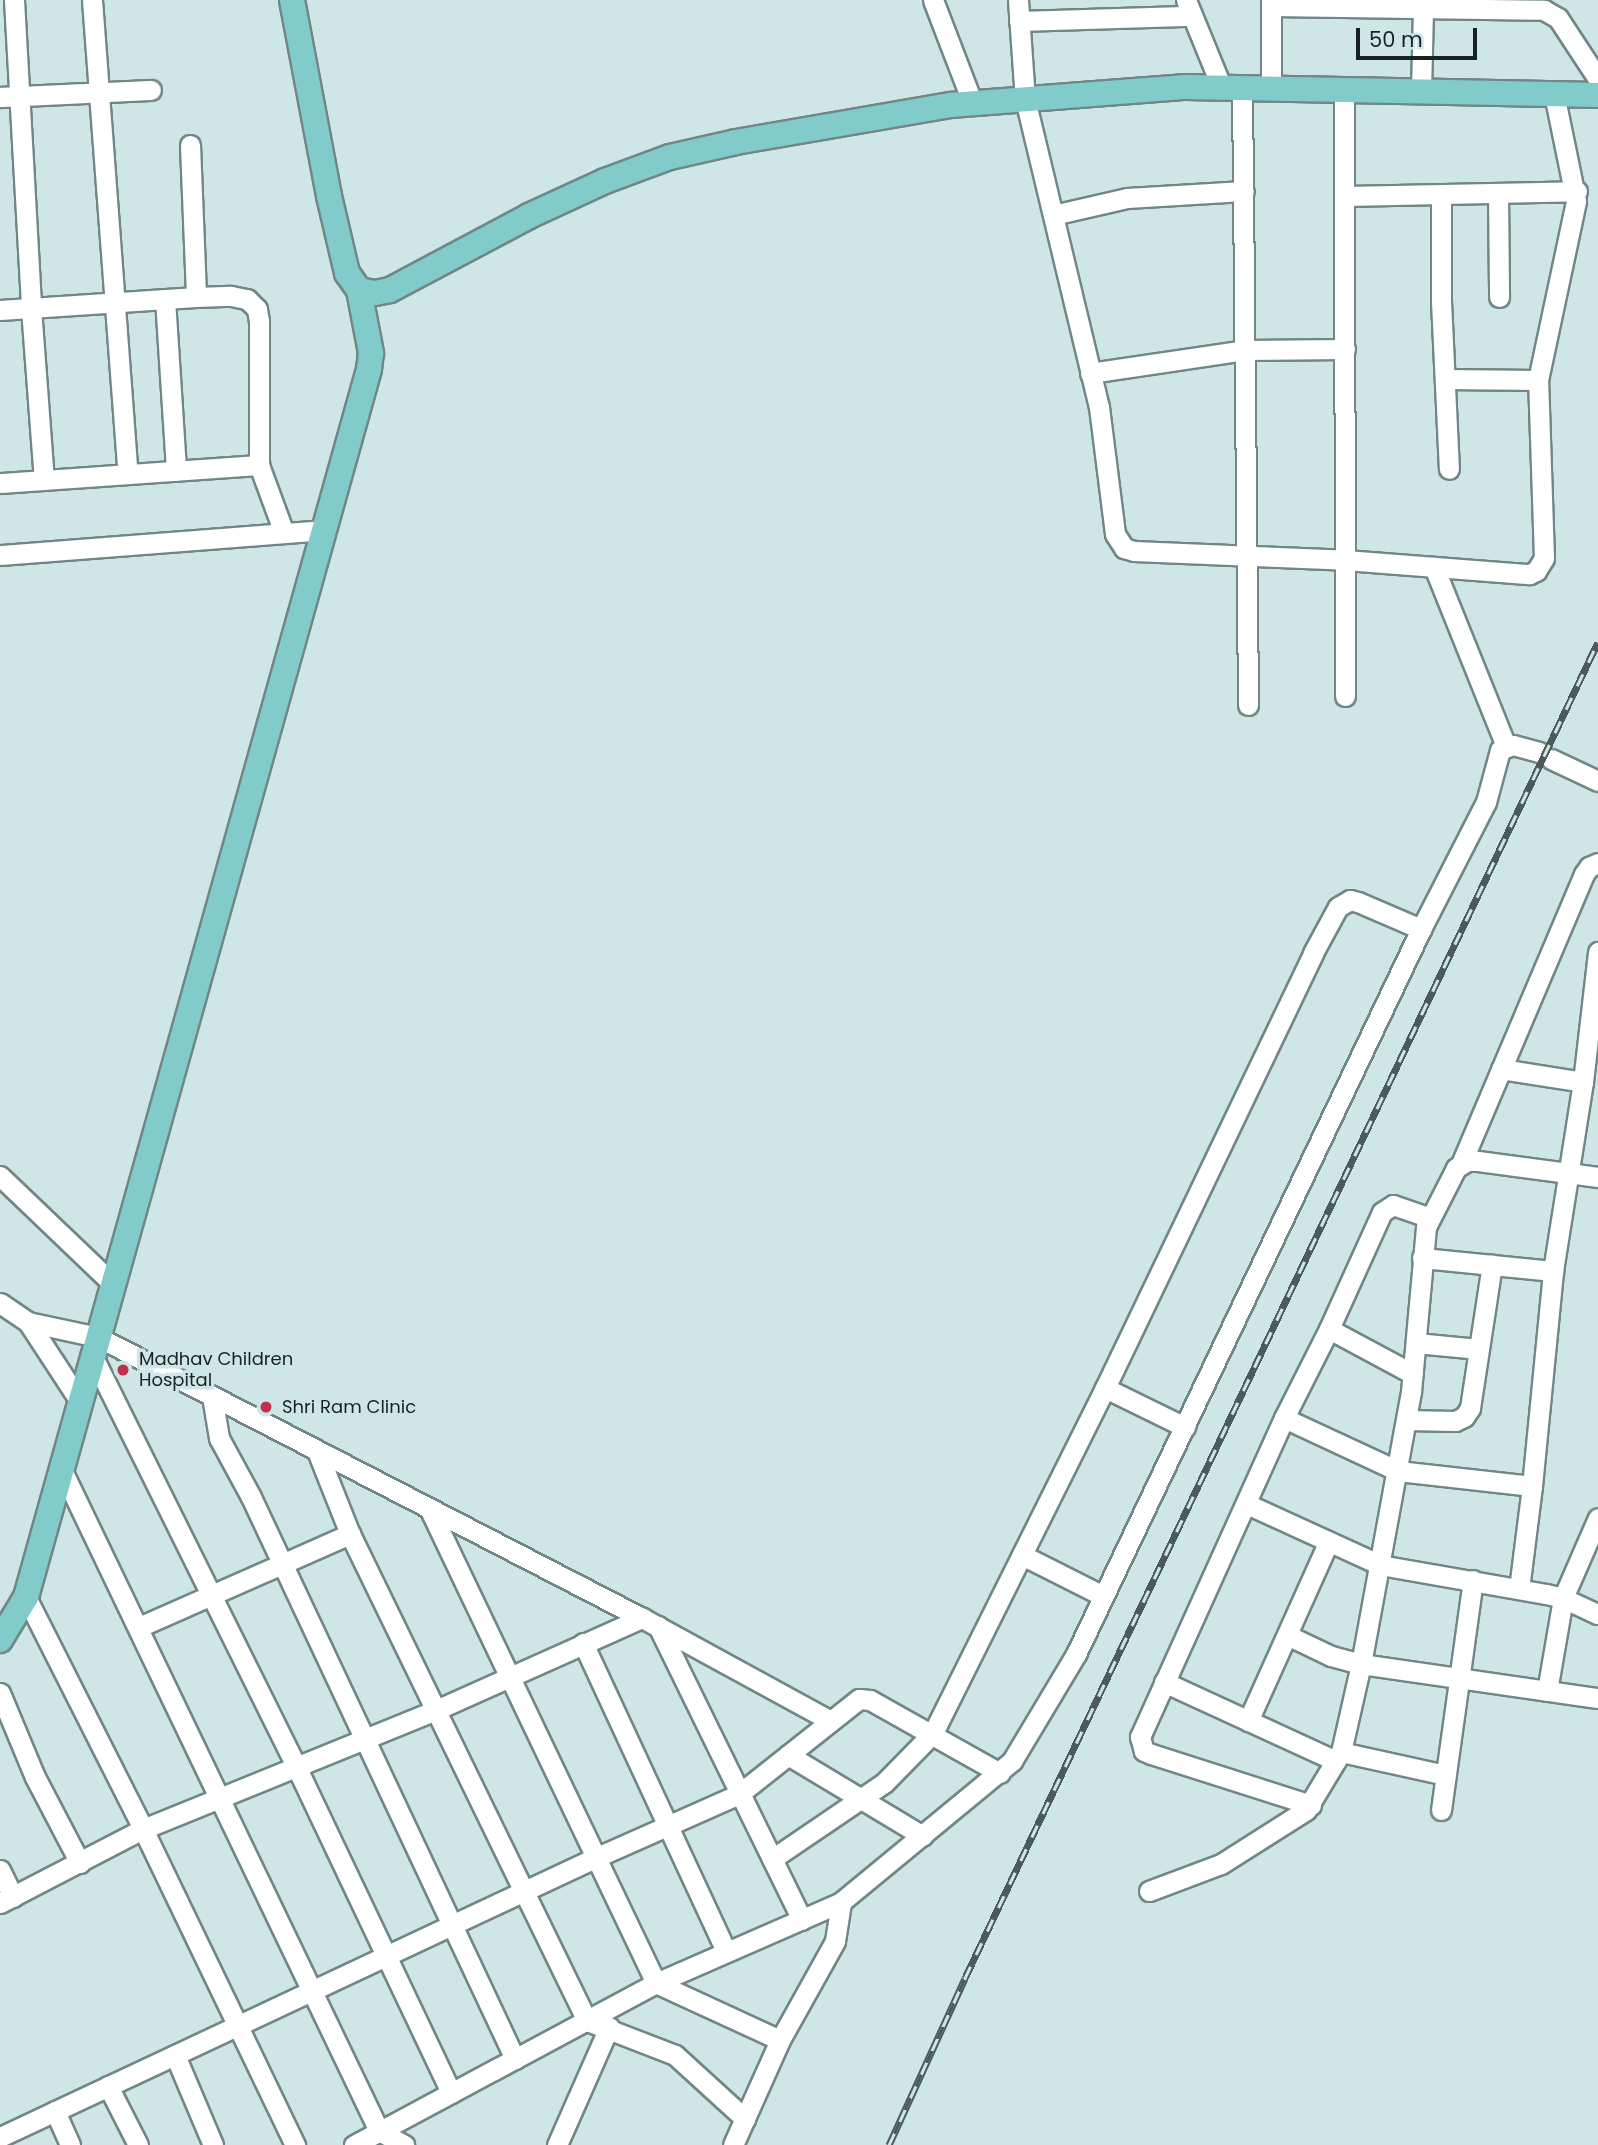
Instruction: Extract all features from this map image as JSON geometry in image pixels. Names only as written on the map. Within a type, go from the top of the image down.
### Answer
[{"type":"main road","points":[[0,1640],[26,1597],[60,1466],[369,369],[370,353],[359,290],[347,274],[331,209],[292,0]]},
{"type":"main road","points":[[359,290],[375,293],[390,290],[529,216],[605,181],[670,157],[736,142],[973,104],[1186,87],[1598,95]]},
{"type":"street","points":[[13,0],[10,97],[31,308],[44,480]]},
{"type":"street","points":[[92,0],[128,474]]},
{"type":"street","points":[[933,0],[973,104]]},
{"type":"street","points":[[1018,0],[1025,99],[1099,407],[1118,542],[1134,551],[1345,560],[1529,574],[1541,567],[1544,558],[1538,380],[1577,191],[1554,94]]},
{"type":"street","points":[[1271,89],[1271,3],[1552,13],[1598,79]]},
{"type":"street","points":[[1019,21],[1189,8],[1232,88],[1244,191],[1248,705]]},
{"type":"street","points":[[1422,91],[1423,9]]},
{"type":"street","points":[[10,97],[151,90]]},
{"type":"street","points":[[1344,90],[1345,696]]},
{"type":"street","points":[[190,145],[196,297]]},
{"type":"street","points":[[1052,215],[1127,198],[1244,191]]},
{"type":"street","points":[[1345,197],[1577,191]]},
{"type":"street","points":[[1498,193],[1499,297]]},
{"type":"street","points":[[1441,194],[1449,469]]},
{"type":"street","points":[[0,310],[196,297],[231,296],[247,299],[257,309],[258,465],[284,533]]},
{"type":"street","points":[[166,299],[176,471]]},
{"type":"street","points":[[1090,373],[1246,349],[1345,349]]},
{"type":"street","points":[[1445,379],[1538,380]]},
{"type":"street","points":[[0,483],[258,465]]},
{"type":"street","points":[[0,555],[322,530]]},
{"type":"street","points":[[354,2145],[656,1983],[841,1902],[1012,1761],[1076,1654],[1421,929],[1486,802],[1500,755],[1434,567]]},
{"type":"street","points":[[1500,755],[1545,755],[1598,781]]},
{"type":"street","points":[[1149,1891],[1234,1857],[1311,1805],[1339,1756],[1361,1664],[1398,1471],[1413,1374],[1422,1258],[1430,1218],[1461,1164],[1584,874],[1588,867],[1598,863]]},
{"type":"street","points":[[772,1859],[892,1776],[933,1733],[1105,1388],[1312,953],[1338,907],[1350,900],[1358,902],[1421,929]]},
{"type":"street","points":[[1519,1589],[1553,1271],[1593,1029],[1598,952]]},
{"type":"street","points":[[1501,1069],[1583,1082]]},
{"type":"street","points":[[1461,1164],[1478,1161],[1598,1177]]},
{"type":"street","points":[[0,1176],[113,1283]]},
{"type":"street","points":[[1311,1805],[1144,1751],[1140,1744],[1142,1729],[1284,1418],[1329,1329],[1382,1212],[1393,1205],[1430,1218]]},
{"type":"street","points":[[1422,1258],[1553,1271]]},
{"type":"street","points":[[1406,1420],[1455,1421],[1464,1417],[1470,1408],[1492,1265]]},
{"type":"street","points":[[0,1303],[28,1322],[95,1346],[212,1396],[650,1622],[831,1721]]},
{"type":"street","points":[[28,1322],[79,1400]]},
{"type":"street","points":[[1329,1329],[1413,1374]]},
{"type":"street","points":[[1416,1342],[1479,1349]]},
{"type":"street","points":[[95,1346],[451,2093]]},
{"type":"street","points":[[1105,1388],[1185,1427]]},
{"type":"street","points":[[212,1396],[216,1431],[251,1497],[515,2059]]},
{"type":"street","points":[[1284,1418],[1398,1471],[1532,1486]]},
{"type":"street","points":[[317,1451],[350,1534],[587,2021],[609,2027],[675,2055],[745,2119]]},
{"type":"street","points":[[60,1466],[379,2131],[404,2145]]},
{"type":"street","points":[[1247,1504],[1380,1565],[1563,1598],[1598,1614]]},
{"type":"street","points":[[429,1508],[656,1983],[663,1989],[780,2040]]},
{"type":"street","points":[[1547,1691],[1563,1598],[1598,1518]]},
{"type":"street","points":[[139,1627],[350,1534]]},
{"type":"street","points":[[1248,1721],[1328,1543]]},
{"type":"street","points":[[1022,1555],[1103,1596]]},
{"type":"street","points":[[1441,1810],[1473,1580]]},
{"type":"street","points":[[26,1597],[143,1829],[295,2145]]},
{"type":"street","points":[[0,1870],[6,1900],[143,1829],[436,1710],[583,1643],[650,1622]]},
{"type":"street","points":[[650,1622],[802,1920]]},
{"type":"street","points":[[1287,1635],[1331,1656],[1361,1664],[1598,1698]]},
{"type":"street","points":[[583,1643],[665,1825],[726,1951]]},
{"type":"street","points":[[1164,1682],[1248,1721],[1339,1756],[1446,1774]]},
{"type":"street","points":[[0,1693],[35,1777],[79,1863]]},
{"type":"street","points":[[0,2137],[665,1825],[739,1794],[859,1699],[870,1700],[933,1733],[1000,1773]]},
{"type":"street","points":[[788,1755],[923,1836]]},
{"type":"street","points":[[733,2145],[780,2040],[835,1941],[841,1902]]},
{"type":"street","points":[[557,2145],[609,2027]]},
{"type":"street","points":[[175,2055],[213,2145]]},
{"type":"street","points":[[108,2086],[138,2145]]},
{"type":"street","points":[[55,2111],[70,2145]]},
{"type":"railway","points":[[889,2145],[965,1978],[1598,642]]},
{"type":"place","name":"Madhav Children Hospital","points":[[123,1370]]},
{"type":"place","name":"Shri Ram Clinic","points":[[266,1407]]}]
